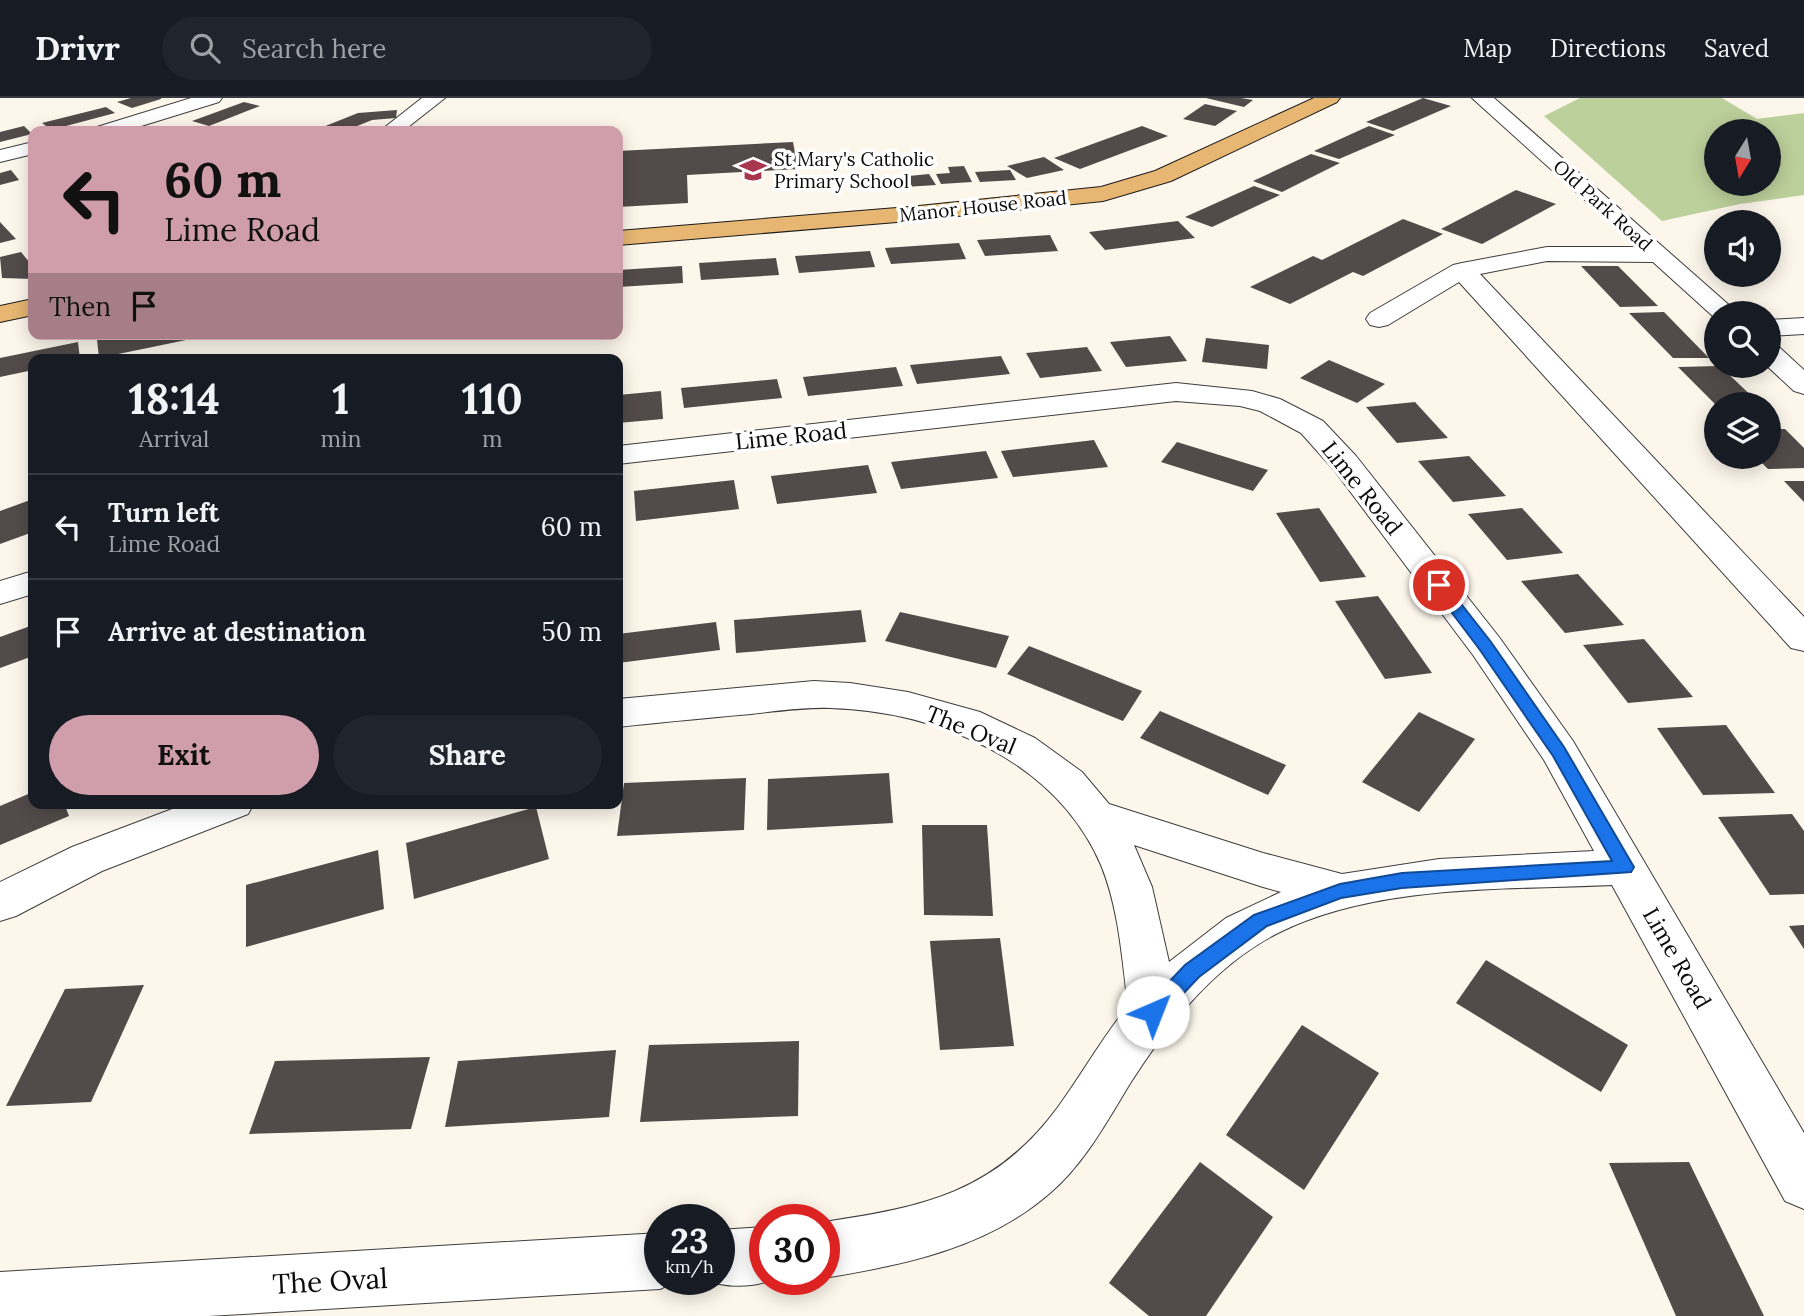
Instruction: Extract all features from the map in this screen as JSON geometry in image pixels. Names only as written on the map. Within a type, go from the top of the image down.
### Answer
[{"type":"main road","name":"Manor House Road","points":[[623,238],[1102,194],[1163,176],[1330,98]]},
{"type":"main road","points":[[0,314],[28,308]]},
{"type":"street","points":[[120,126],[212,98]]},
{"type":"street","points":[[397,126],[435,98]]},
{"type":"street","name":"Old Park Road","points":[[1482,98],[1711,301]]},
{"type":"street","points":[[0,156],[28,149]]},
{"type":"street","points":[[1378,319],[1462,270],[1547,254],[1658,255]]},
{"type":"street","points":[[1462,270],[1804,639]]},
{"type":"street","points":[[1781,327],[1804,326]]},
{"type":"street","points":[[1781,365],[1804,385]]},
{"type":"street","name":"Lime Road","points":[[623,455],[1177,392],[1242,397],[1270,405],[1312,427],[1345,463],[1461,614],[1559,751],[1804,1183]]},
{"type":"street","points":[[0,593],[28,584]]},
{"type":"street","name":"The Oval","points":[[623,713],[789,697],[848,695],[903,704],[950,717],[995,735],[1037,759],[1069,784],[1114,849],[1132,893],[1153,1012]]},
{"type":"street","points":[[0,903],[87,859],[217,809]]},
{"type":"street","points":[[1092,816],[1263,870],[1340,891]]},
{"type":"street","points":[[840,1247],[887,1240],[963,1218],[1014,1189],[1062,1145],[1094,1101],[1124,1050],[1153,1012],[1192,971],[1261,920],[1340,891],[1402,881],[1625,867]]},
{"type":"street","name":"The Oval","points":[[0,1300],[644,1262]]},
{"type":"green space","points":[[1580,98],[1722,98],[1757,119],[1804,113],[1804,195],[1704,210],[1662,221],[1544,116]]},
{"type":"building","points":[[131,98],[161,99],[132,108],[117,102]]},
{"type":"building","points":[[1206,98],[1241,98],[1253,100],[1244,107]]},
{"type":"building","points":[[1423,98],[1451,106],[1393,131],[1366,122]]},
{"type":"building","points":[[244,102],[260,106],[209,126],[192,121]]},
{"type":"building","points":[[1205,104],[1237,111],[1215,126],[1183,119]]},
{"type":"building","points":[[106,107],[115,113],[66,126],[46,126],[42,123]]},
{"type":"building","points":[[397,110],[396,118],[372,120],[357,126],[326,126],[358,113]]},
{"type":"building","points":[[24,126],[28,135],[0,142],[0,132]]},
{"type":"building","points":[[1142,126],[1168,136],[1080,169],[1054,158]]},
{"type":"building","points":[[1369,126],[1395,135],[1339,159],[1314,151]]},
{"type":"building","points":[[793,142],[798,169],[687,175],[688,203],[623,207],[623,151]]},
{"type":"building","points":[[1311,154],[1340,163],[1282,192],[1253,181]]},
{"type":"building","points":[[1044,157],[1064,170],[1027,178],[1007,166]]},
{"type":"building","points":[[964,166],[972,182],[941,184],[936,174],[950,173],[948,167]]},
{"type":"building","points":[[11,170],[19,180],[0,185],[0,173]]},
{"type":"building","points":[[1010,170],[1016,180],[980,182],[975,172]]},
{"type":"building","points":[[929,174],[936,185],[905,187],[899,177]]},
{"type":"building","points":[[1254,186],[1280,195],[1212,227],[1185,217]]},
{"type":"building","points":[[1516,190],[1556,204],[1482,244],[1441,229]]},
{"type":"building","points":[[1403,219],[1443,234],[1363,276],[1353,272],[1290,304],[1250,287],[1313,256],[1322,260]]},
{"type":"building","points":[[1178,221],[1195,238],[1105,250],[1089,232]]},
{"type":"building","points":[[0,222],[16,239],[0,243]]},
{"type":"building","points":[[1050,235],[1058,251],[985,256],[977,240]]},
{"type":"building","points":[[959,243],[966,259],[891,264],[885,248]]},
{"type":"building","points":[[870,251],[875,267],[799,273],[795,256]]},
{"type":"building","points":[[21,252],[28,261],[28,279],[2,278],[0,257]]},
{"type":"building","points":[[776,258],[779,275],[701,280],[699,263]]},
{"type":"building","points":[[682,266],[683,283],[623,287],[623,270]]},
{"type":"building","points":[[1581,266],[1618,266],[1658,306],[1620,307]]},
{"type":"building","points":[[1664,312],[1704,353],[1704,358],[1673,358],[1629,313]]},
{"type":"building","points":[[1170,336],[1187,361],[1126,367],[1110,342]]},
{"type":"building","points":[[1206,338],[1269,345],[1267,369],[1202,362]]},
{"type":"building","points":[[97,340],[186,340],[118,354],[99,354]]},
{"type":"building","points":[[78,342],[79,354],[28,354],[28,371],[0,377],[0,358]]},
{"type":"building","points":[[1087,347],[1102,371],[1040,378],[1026,353]]},
{"type":"building","points":[[1001,356],[1010,374],[917,384],[910,365]]},
{"type":"building","points":[[1329,360],[1385,384],[1357,403],[1300,378]]},
{"type":"building","points":[[1704,366],[1704,378],[1733,378],[1747,392],[1704,393],[1678,367]]},
{"type":"building","points":[[896,367],[903,386],[808,396],[803,377]]},
{"type":"building","points":[[777,379],[782,398],[684,408],[681,388]]},
{"type":"building","points":[[661,391],[663,419],[623,423],[623,395]]},
{"type":"building","points":[[1415,402],[1448,438],[1397,443],[1366,407]]},
{"type":"building","points":[[1781,429],[1785,429],[1804,448],[1804,468],[1781,469]]},
{"type":"building","points":[[1094,440],[1108,467],[1013,477],[1001,451]]},
{"type":"building","points":[[1177,442],[1268,470],[1253,491],[1161,462]]},
{"type":"building","points":[[986,451],[998,478],[901,489],[891,462]]},
{"type":"building","points":[[1469,456],[1506,496],[1453,502],[1418,461]]},
{"type":"building","points":[[868,465],[877,493],[777,504],[771,476]]},
{"type":"building","points":[[734,480],[739,509],[636,521],[634,491]]},
{"type":"building","points":[[1784,481],[1804,481],[1804,502]]},
{"type":"building","points":[[28,501],[28,534],[0,544],[0,511]]},
{"type":"building","points":[[1319,508],[1366,577],[1320,582],[1276,513]]},
{"type":"building","points":[[1522,508],[1563,553],[1507,560],[1468,514]]},
{"type":"building","points":[[1578,574],[1624,625],[1565,633],[1521,581]]},
{"type":"building","points":[[1378,596],[1432,673],[1385,679],[1335,601]]},
{"type":"building","points":[[861,610],[866,642],[736,653],[734,620]]},
{"type":"building","points":[[900,612],[1009,636],[996,668],[885,641]]},
{"type":"building","points":[[716,622],[720,650],[623,662],[623,633]]},
{"type":"building","points":[[28,627],[28,658],[0,668],[0,637]]},
{"type":"building","points":[[1644,639],[1693,697],[1628,703],[1583,645]]},
{"type":"building","points":[[1029,646],[1142,691],[1123,721],[1007,674]]},
{"type":"building","points":[[1160,711],[1286,765],[1268,795],[1140,738]]},
{"type":"building","points":[[1419,712],[1475,739],[1419,812],[1362,782]]},
{"type":"building","points":[[1726,725],[1775,793],[1703,795],[1657,728]]},
{"type":"building","points":[[889,773],[893,823],[767,830],[768,779]]},
{"type":"building","points":[[746,778],[744,830],[617,836],[621,809],[623,809],[624,783]]},
{"type":"building","points":[[28,794],[28,809],[66,809],[69,816],[0,845],[0,806]]},
{"type":"building","points":[[536,809],[549,859],[414,899],[406,843]]},
{"type":"building","points":[[1792,814],[1804,831],[1804,894],[1770,895],[1718,817]]},
{"type":"building","points":[[922,825],[987,825],[993,916],[924,915]]},
{"type":"building","points":[[378,850],[384,909],[246,947],[246,885]]},
{"type":"building","points":[[1804,925],[1804,949],[1789,926]]},
{"type":"building","points":[[1000,938],[1014,1046],[940,1050],[930,941]]},
{"type":"building","points":[[1486,960],[1628,1045],[1601,1092],[1456,1003]]},
{"type":"building","points":[[144,985],[91,1102],[6,1106],[65,989]]},
{"type":"building","points":[[1302,1025],[1379,1073],[1304,1190],[1226,1135]]},
{"type":"building","points":[[799,1041],[798,1116],[640,1122],[649,1045]]},
{"type":"building","points":[[616,1050],[609,1117],[445,1127],[458,1061]]},
{"type":"building","points":[[430,1057],[411,1129],[249,1134],[275,1061]]},
{"type":"building","points":[[1200,1162],[1273,1217],[1206,1316],[1149,1316],[1109,1283]]},
{"type":"building","points":[[1689,1162],[1764,1316],[1676,1316],[1609,1163]]},
{"type":"place","name":"St Mary's Catholic Primary School","points":[[753,170]]},
{"type":"route","points":[[1153,1012],[1192,971],[1261,920],[1340,891],[1444,877],[1625,867],[1559,751],[1486,646],[1439,585]]}]
